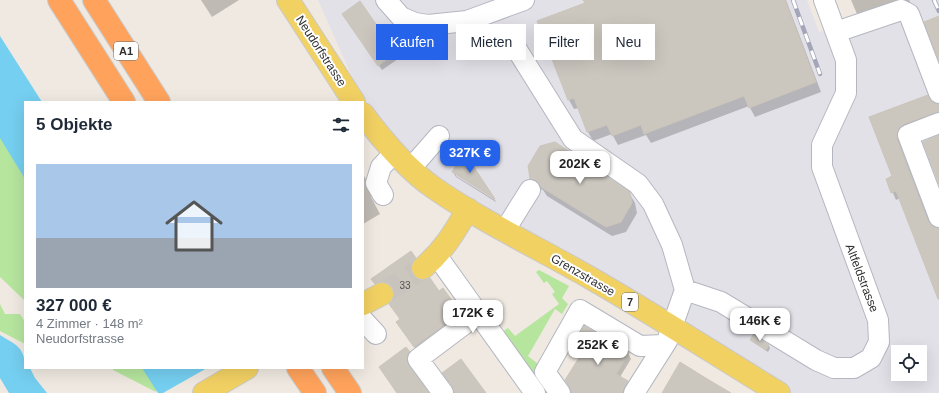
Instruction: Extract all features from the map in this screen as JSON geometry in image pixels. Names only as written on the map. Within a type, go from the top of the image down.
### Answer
[{"type":"highway","name":"A1","points":[[59,0],[123,101]]},
{"type":"highway","name":"A1","points":[[94,0],[158,101]]},
{"type":"highway","points":[[299,369],[315,393]]},
{"type":"highway","points":[[334,369],[350,393]]},
{"type":"main road","name":"Neudorfstrasse","points":[[288,0],[353,101]]},
{"type":"main road","points":[[364,115],[395,152],[411,168],[434,187],[468,209],[455,232],[430,262]]},
{"type":"main road","name":"Grenzstrasse","points":[[468,209],[587,276],[668,336],[779,393]]},
{"type":"main road","points":[[364,303],[382,294]]},
{"type":"main road","points":[[204,393],[245,369]]},
{"type":"street","points":[[386,0],[401,17],[415,23],[428,25],[467,21],[524,0]]},
{"type":"street","name":"Altfeldstrasse","points":[[685,290],[721,302],[816,360],[834,368],[854,368],[871,358],[879,342],[878,320],[822,168],[822,145],[846,93],[846,60],[824,0]]},
{"type":"street","points":[[836,32],[901,10],[909,14],[939,93]]},
{"type":"street","points":[[524,60],[573,139],[638,184],[653,204],[672,245],[685,290],[668,336],[634,393]]},
{"type":"street","points":[[939,123],[908,135],[939,216]]},
{"type":"street","points":[[411,168],[439,136]]},
{"type":"street","points":[[383,195],[376,183],[381,167],[395,152]]},
{"type":"street","points":[[505,230],[530,190]]},
{"type":"street","points":[[430,262],[478,314],[496,326],[535,393]]},
{"type":"street","points":[[560,393],[545,372],[580,310],[640,346],[668,336]]},
{"type":"street","points":[[443,393],[418,359],[478,314]]},
{"type":"street","points":[[364,321],[376,334]]},
{"type":"shaded area","points":[[318,0],[807,0],[819,32],[902,0],[939,0],[939,393],[779,393],[468,209],[376,131]]},
{"type":"green space","points":[[0,113],[24,150],[24,300],[0,277]]},
{"type":"green space","points":[[539,270],[569,286],[562,298],[568,304],[562,314],[555,309],[528,356],[538,364],[535,371],[550,393],[543,393],[502,332],[508,328],[515,336],[559,304],[552,294],[555,292],[547,281],[544,283],[536,272]]},
{"type":"green space","points":[[0,304],[5,314],[20,314],[24,320],[24,343],[0,331]]},
{"type":"green space","points":[[160,369],[156,392],[113,370]]},
{"type":"water","points":[[0,36],[41,101],[24,101],[24,177],[0,138]]},
{"type":"water","points":[[0,335],[18,347],[24,358],[24,369],[30,369],[35,378],[47,393],[9,393],[0,378]]},
{"type":"water","points":[[143,369],[211,369],[226,393],[158,393]]},
{"type":"pier","points":[[205,369],[213,369],[226,390],[220,393],[163,393]]},
{"type":"building","points":[[583,0],[785,0],[816,82],[749,108],[744,96],[644,134],[641,125],[612,136],[607,125],[587,132],[574,98],[568,100],[552,60],[594,60],[594,24],[538,24],[537,21],[585,3]]},
{"type":"building","points":[[360,1],[376,24],[376,60],[386,60],[378,66],[342,14]]},
{"type":"building","points":[[939,16],[939,61],[924,22]]},
{"type":"building","points":[[928,95],[932,102],[939,104],[939,112],[904,124],[899,128],[897,139],[928,221],[932,226],[939,228],[939,299],[896,191],[891,193],[886,179],[892,176],[869,117]]},
{"type":"building","points":[[939,135],[939,184],[923,142]]},
{"type":"building","points":[[555,142],[630,192],[632,203],[621,222],[606,227],[541,187],[536,180],[530,179],[528,166],[540,146]]},
{"type":"building","points":[[464,152],[495,199],[452,172]]},
{"type":"building","points":[[411,251],[416,258],[411,265],[411,270],[414,276],[420,280],[430,278],[439,291],[443,288],[461,313],[414,347],[396,322],[400,319],[389,304],[393,300],[393,288],[388,283],[383,282],[375,284],[371,279]]},
{"type":"building","points":[[584,326],[629,353],[616,374],[628,381],[623,393],[571,393],[570,387],[565,380],[582,353],[580,351],[586,341],[578,336]]},
{"type":"building","points":[[753,335],[769,345],[766,350],[750,340]]},
{"type":"building","points":[[406,347],[410,352],[407,355],[409,365],[429,393],[397,393],[379,367]]},
{"type":"building","points":[[461,359],[486,393],[454,393],[452,386],[442,373]]},
{"type":"building","points":[[680,362],[704,377],[731,393],[662,393]]},
{"type":"tunnel","points":[[382,294],[423,268]]},
{"type":"railway","points":[[793,0],[820,74]]},
{"type":"railway","points":[[934,0],[939,11]]}]
